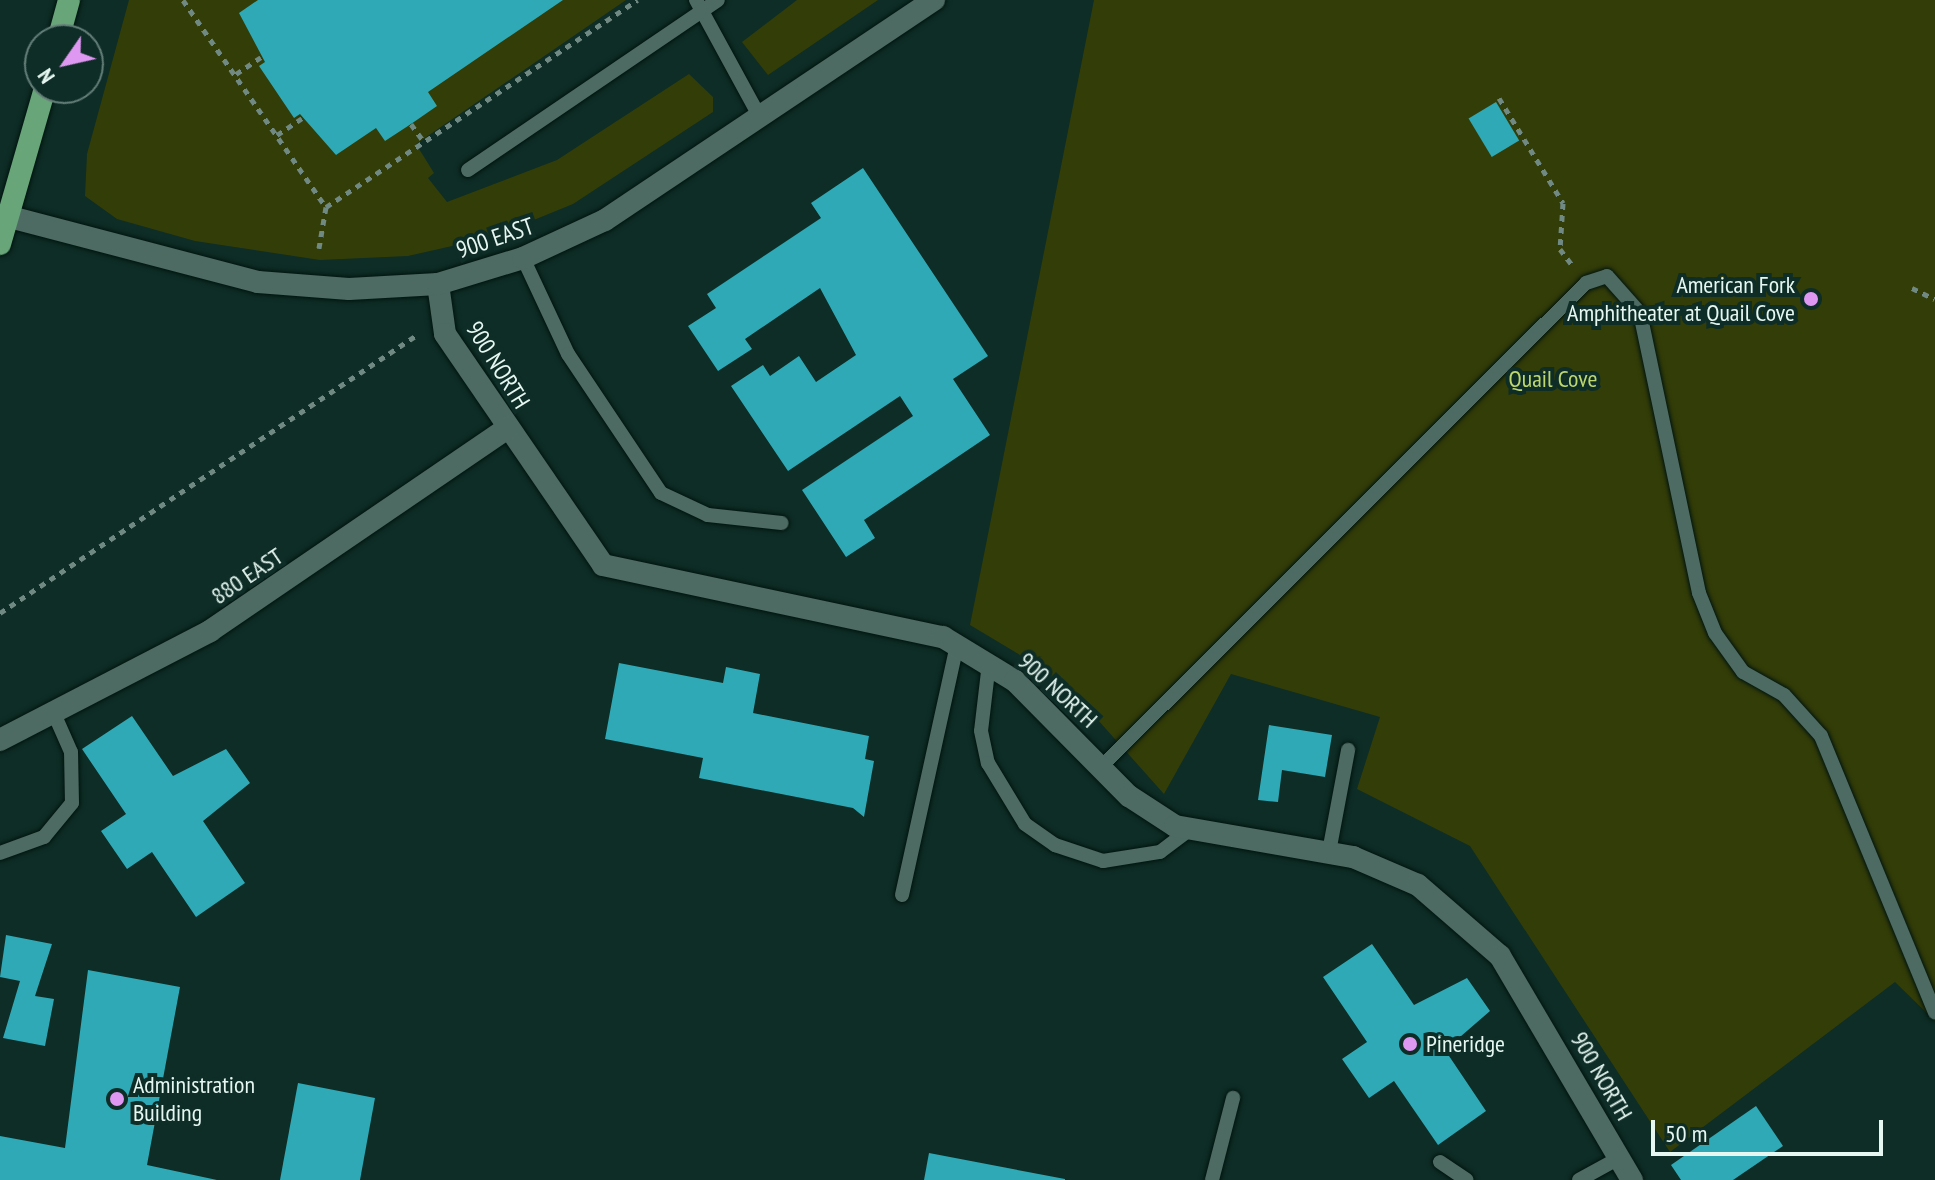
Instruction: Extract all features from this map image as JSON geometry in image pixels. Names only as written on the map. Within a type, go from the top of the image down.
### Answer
[{"type":"main road","points":[[62,24],[69,0]]},
{"type":"main road","points":[[0,244],[5,216],[40,104]]},
{"type":"street","name":"900 EAST","points":[[5,216],[258,282],[349,289],[438,284],[523,258],[605,220],[761,119],[934,0]]},
{"type":"street","name":"900 NORTH","points":[[438,284],[445,334],[593,556],[617,573],[901,624],[957,645],[989,663],[1147,810],[1188,831],[1329,852],[1418,885],[1478,931],[1522,989],[1632,1180]]},
{"type":"street","name":"880 EAST","points":[[0,740],[52,709],[210,631],[508,428]]},
{"type":"lane","points":[[468,170],[699,5],[718,0]]},
{"type":"lane","points":[[699,5],[761,119]]},
{"type":"lane","points":[[523,258],[568,354],[661,493],[708,515],[782,523]]},
{"type":"lane","points":[[1101,767],[1586,283],[1607,276],[1640,313],[1696,580],[1715,633],[1743,672],[1784,695],[1821,736],[1935,1012]]},
{"type":"lane","points":[[902,895],[957,645]]},
{"type":"lane","points":[[989,663],[981,731],[988,763],[1025,824],[1055,845],[1103,861],[1160,852],[1188,831]]},
{"type":"lane","points":[[0,853],[44,837],[72,803],[71,752],[52,709]]},
{"type":"lane","points":[[1329,852],[1348,750]]},
{"type":"lane","points":[[1212,1180],[1233,1098]]},
{"type":"lane","points":[[1579,1180],[1619,1158]]},
{"type":"lane","points":[[1440,1162],[1467,1180]]},
{"type":"path","points":[[185,0],[326,207],[319,248]]},
{"type":"path","points":[[326,207],[637,0]]},
{"type":"path","points":[[236,74],[261,57]]},
{"type":"path","points":[[1499,98],[1563,203],[1560,249],[1586,283]]},
{"type":"path","points":[[277,135],[302,118]]},
{"type":"path","points":[[411,124],[424,142]]},
{"type":"path","points":[[1912,288],[1935,299]]},
{"type":"path","points":[[0,613],[415,336]]},
{"type":"green space","points":[[129,0],[626,0],[416,144],[434,173],[428,178],[447,202],[557,160],[689,74],[713,97],[713,112],[573,204],[492,237],[408,256],[320,260],[195,241],[117,219],[85,196],[87,154],[101,104],[104,104],[104,92]]},
{"type":"green space","points":[[797,0],[878,0],[768,75],[742,42]]},
{"type":"green space","name":"Quail Cove","points":[[1094,0],[1935,0],[1935,1021],[1895,982],[1670,1152],[1470,846],[1357,789],[1380,717],[1231,674],[1164,794],[1097,719],[1020,655],[970,625]]},
{"type":"building","points":[[258,0],[563,0],[428,92],[437,106],[411,124],[385,141],[376,128],[336,155],[300,114],[294,118],[259,66],[265,62],[239,13]]},
{"type":"building","points":[[1496,102],[1519,141],[1492,157],[1469,118]]},
{"type":"building","points":[[863,168],[988,356],[953,379],[990,435],[864,520],[875,538],[846,557],[802,490],[913,416],[900,396],[788,471],[731,386],[763,365],[770,376],[799,356],[816,382],[856,355],[820,288],[745,339],[752,349],[718,371],[688,326],[716,308],[707,294],[821,218],[811,203]]},
{"type":"building","points":[[619,663],[723,683],[726,667],[760,674],[753,713],[869,736],[865,759],[874,761],[864,817],[853,808],[699,778],[703,758],[605,739]]},
{"type":"building","points":[[132,716],[173,776],[226,749],[250,783],[203,821],[245,883],[196,917],[152,852],[127,869],[101,831],[126,814],[82,749]]},
{"type":"building","points":[[1269,725],[1332,735],[1325,777],[1282,770],[1278,802],[1258,800]]},
{"type":"building","points":[[6,935],[52,944],[35,996],[54,999],[45,1046],[3,1038],[20,981],[0,977]]},
{"type":"building","name":"Pineridge","points":[[1372,944],[1414,1005],[1467,978],[1490,1011],[1445,1050],[1486,1111],[1438,1145],[1394,1081],[1369,1098],[1342,1059],[1367,1042],[1323,977]]},
{"type":"building","name":"Administration Building","points":[[88,970],[180,987],[147,1165],[217,1180],[0,1180],[0,1136],[65,1148]]},
{"type":"building","name":"Administration Building","points":[[298,1083],[375,1098],[360,1180],[280,1180]]},
{"type":"building","points":[[1756,1106],[1783,1146],[1733,1180],[1681,1180],[1671,1165]]},
{"type":"building","points":[[929,1153],[1065,1179],[1065,1180],[924,1180]]},
{"type":"place","name":"American Fork Amphitheater at Quail Cove","points":[[1811,299]]},
{"type":"place","name":"Pineridge","points":[[1410,1044]]},
{"type":"place","name":"Administration Building","points":[[117,1099]]}]
